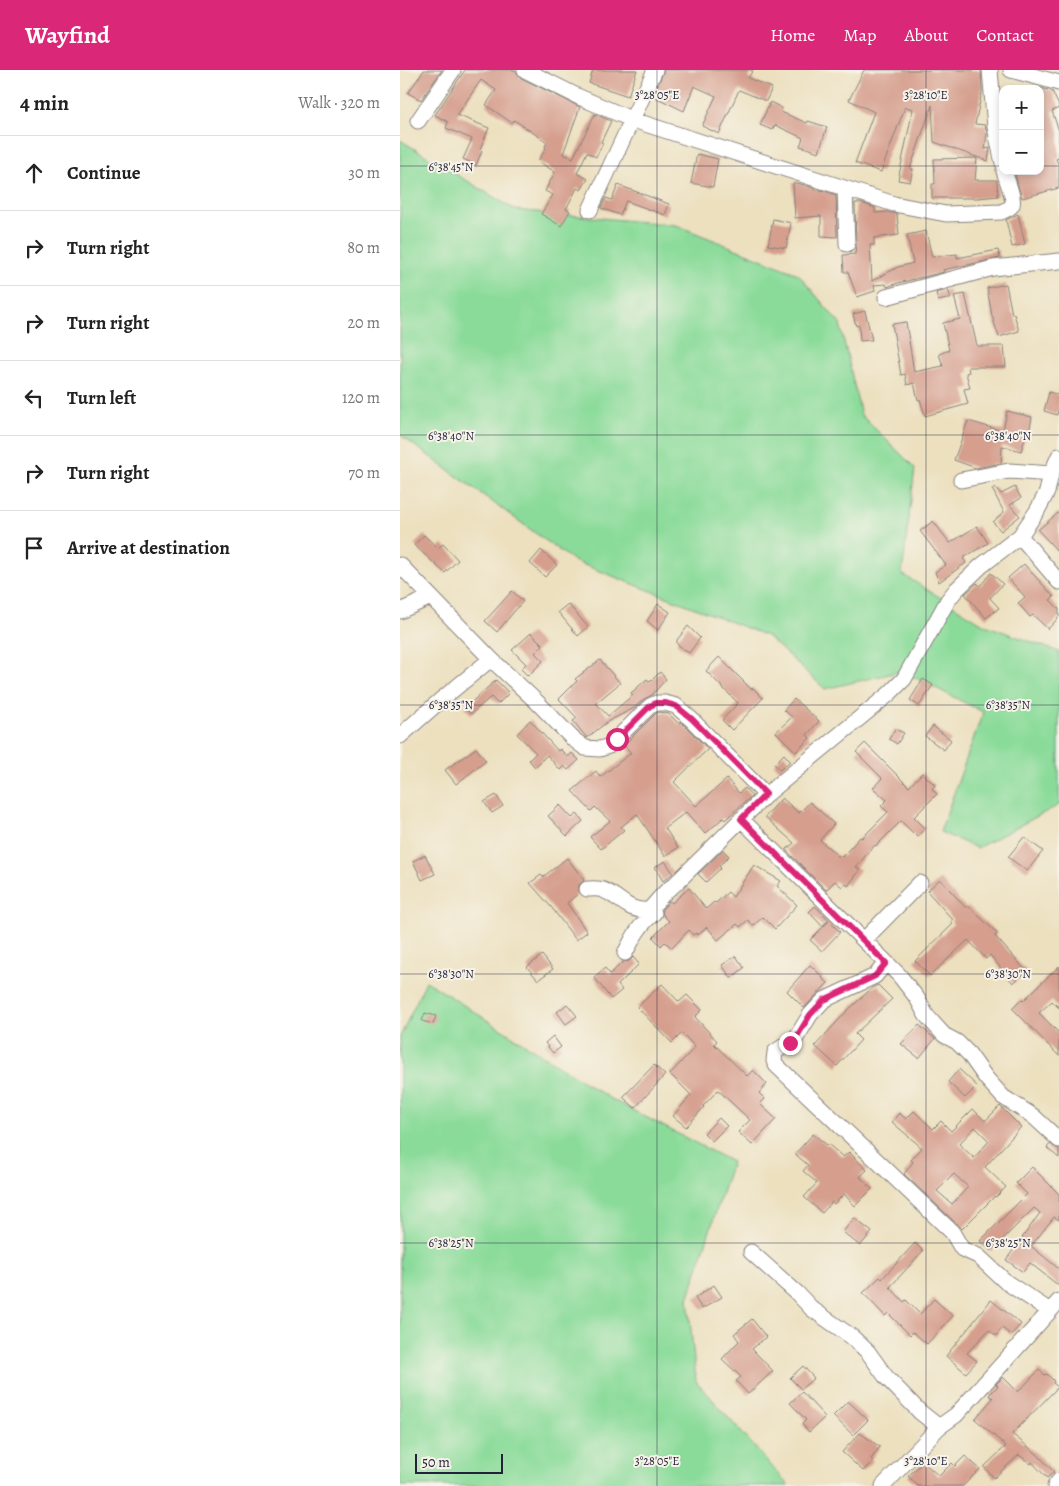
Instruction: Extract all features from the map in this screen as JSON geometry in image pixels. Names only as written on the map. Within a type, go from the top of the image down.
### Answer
[{"type":"street","points":[[418,121],[454,70]]},
{"type":"street","points":[[524,70],[577,96],[633,120],[894,204],[924,211],[946,214],[1001,212],[1012,206],[1013,201],[1005,175]]},
{"type":"street","points":[[590,210],[655,70]]},
{"type":"street","points":[[990,70],[995,127],[999,145]]},
{"type":"street","points":[[1011,70],[1059,83]]},
{"type":"street","points":[[845,188],[847,244]]},
{"type":"street","points":[[886,297],[993,268],[1059,261]]},
{"type":"street","points":[[587,889],[601,889],[629,907],[640,911],[649,910],[663,896],[666,890],[673,886],[766,794],[889,694],[904,679],[948,600],[956,590],[981,566],[1020,536],[1037,512],[1047,492],[1051,474],[1059,456]]},
{"type":"street","points":[[961,480],[1009,471],[1051,474]]},
{"type":"street","points":[[1020,536],[1059,582]]},
{"type":"street","points":[[400,565],[491,659],[538,703],[573,740],[585,748],[600,749],[609,746],[650,706],[656,703],[666,703],[676,706],[692,719],[766,794]]},
{"type":"street","points":[[400,611],[431,597]]},
{"type":"street","points":[[400,736],[442,698],[491,659]]},
{"type":"street","points":[[741,819],[886,963],[917,998],[926,1015],[944,1035],[957,1042],[969,1054],[1003,1098],[1033,1116],[1059,1140]]},
{"type":"street","points":[[864,940],[920,884]]},
{"type":"street","points":[[625,954],[635,933],[654,913],[649,910]]},
{"type":"street","points":[[883,1486],[939,1427],[956,1415],[1054,1306],[1006,1282],[978,1256],[962,1249],[952,1232],[774,1061],[775,1052],[796,1038],[810,1015],[824,1000],[875,976],[886,963]]},
{"type":"street","points":[[751,1252],[798,1293],[812,1309],[868,1352],[886,1377],[920,1412],[939,1427]]},
{"type":"street","points":[[1054,1486],[1059,1482]]},
{"type":"green space","points":[[400,140],[515,210],[676,225],[798,274],[840,324],[861,415],[915,468],[902,574],[985,625],[1059,652],[1059,805],[977,848],[940,832],[983,712],[902,671],[825,689],[767,636],[574,561],[400,435]]},
{"type":"green space","points":[[426,981],[609,1098],[732,1162],[688,1299],[696,1381],[789,1486],[400,1486],[400,1037]]},
{"type":"building","points":[[424,70],[442,70],[421,100],[408,93]]},
{"type":"building","points":[[465,70],[515,70],[521,78],[580,107],[563,154],[573,158],[595,114],[611,121],[596,157],[587,152],[577,173],[588,179],[581,190],[577,188],[566,209],[570,211],[561,226],[541,214],[553,195],[545,191],[555,172],[538,161],[546,148],[547,142],[514,120],[512,123],[486,105],[496,90],[481,80],[457,115],[489,128],[480,149],[482,151],[476,165],[463,159],[472,139],[446,128],[448,122],[435,115]]},
{"type":"building","points":[[593,70],[637,70],[628,96],[589,83]]},
{"type":"building","points":[[664,70],[753,70],[748,78],[772,88],[766,101],[739,90],[719,134],[702,126],[716,96],[694,86],[684,111],[653,96]]},
{"type":"building","points":[[864,70],[981,70],[982,92],[975,124],[985,125],[987,133],[985,149],[990,148],[988,161],[934,142],[932,105],[910,169],[913,169],[910,182],[898,180],[913,109],[905,107],[881,172],[855,163],[874,112],[849,100]]},
{"type":"building","points":[[1044,89],[1052,91],[1059,106],[1059,108],[1052,111],[1059,131],[1059,158],[1056,159],[1059,166],[1059,188],[1022,198],[1015,175],[1044,175]]},
{"type":"building","points":[[770,102],[782,108],[781,112],[807,123],[808,121],[827,127],[819,152],[800,146],[803,138],[775,125],[772,130],[760,125]]},
{"type":"building","points":[[697,154],[718,159],[713,187],[691,183]]},
{"type":"building","points":[[977,158],[975,180],[997,180],[998,196],[932,198],[932,184],[935,184],[934,159]]},
{"type":"building","points":[[793,183],[836,195],[837,237],[821,236],[821,216],[795,218]]},
{"type":"building","points":[[618,185],[669,204],[665,215],[626,201],[620,215],[601,208],[606,198],[612,200]]},
{"type":"building","points":[[855,203],[875,208],[875,213],[887,212],[897,214],[899,235],[874,238],[874,245],[870,245],[872,281],[898,267],[913,263],[907,235],[926,231],[932,257],[957,254],[957,258],[998,250],[1000,258],[943,270],[944,272],[887,287],[886,284],[874,285],[875,291],[857,297],[848,272],[844,272],[843,255],[855,254]]},
{"type":"building","points":[[1018,214],[1025,244],[1012,247],[1006,220]]},
{"type":"building","points":[[773,219],[791,223],[786,248],[768,245]]},
{"type":"building","points":[[1006,284],[1012,314],[1014,314],[1019,331],[999,337],[992,316],[987,288]]},
{"type":"building","points":[[948,290],[951,298],[938,301],[936,293]]},
{"type":"building","points":[[965,294],[977,346],[1004,346],[1006,367],[968,367],[969,372],[966,373],[970,388],[964,389],[968,404],[925,416],[920,399],[918,400],[914,383],[907,385],[905,374],[901,375],[892,324],[906,322],[914,372],[943,366],[939,354],[949,350],[943,323],[960,319],[954,296]]},
{"type":"building","points":[[865,311],[872,340],[860,341],[859,325],[856,326],[853,314]]},
{"type":"building","points":[[1049,392],[1059,395],[1057,415],[1044,411]]},
{"type":"building","points":[[1007,411],[1032,417],[1029,433],[1027,433],[1021,451],[1002,446],[1001,463],[976,468],[954,460],[968,421],[1003,431]]},
{"type":"building","points":[[995,487],[1001,494],[1015,487],[1021,498],[1010,505],[1020,516],[1001,531],[993,522],[1004,512],[992,489]]},
{"type":"building","points":[[1059,512],[1059,553],[1038,530]]},
{"type":"building","points":[[933,521],[950,543],[977,526],[988,543],[963,558],[966,563],[939,582],[935,572],[946,565],[920,531]]},
{"type":"building","points":[[424,535],[438,548],[443,544],[458,560],[445,573],[414,545]]},
{"type":"building","points":[[541,550],[557,565],[545,577],[530,563]]},
{"type":"building","points":[[1024,564],[1054,597],[1050,600],[1059,609],[1059,617],[1048,629],[1033,615],[1030,617],[1018,603],[1025,597],[1008,578]]},
{"type":"building","points":[[991,573],[1003,584],[990,598],[999,608],[986,618],[965,594],[977,583],[980,586]]},
{"type":"building","points":[[512,591],[523,601],[497,632],[485,621]]},
{"type":"building","points":[[568,604],[588,627],[578,636],[558,612]]},
{"type":"building","points":[[658,604],[670,612],[658,630],[647,621]]},
{"type":"building","points":[[688,626],[700,638],[689,653],[677,644],[677,640]]},
{"type":"building","points":[[531,633],[543,645],[535,653],[543,661],[528,676],[521,669],[526,664],[512,650]]},
{"type":"building","points":[[719,657],[751,689],[753,688],[763,698],[732,730],[722,720],[738,703],[706,671]]},
{"type":"building","points":[[600,660],[620,683],[596,703],[608,716],[633,695],[631,693],[647,679],[650,682],[660,672],[666,679],[652,695],[634,708],[607,722],[587,738],[573,721],[577,718],[559,699],[577,681],[575,679]]},
{"type":"building","points":[[923,679],[933,685],[919,706],[910,700]]},
{"type":"building","points":[[496,680],[509,693],[498,704],[491,697],[471,714],[465,708]]},
{"type":"building","points":[[794,699],[819,721],[807,735],[810,738],[796,752],[776,732],[792,717],[784,710]]},
{"type":"building","points":[[659,712],[669,714],[679,724],[681,722],[708,749],[674,782],[696,806],[727,779],[739,793],[745,788],[752,796],[725,820],[723,818],[705,834],[686,812],[665,828],[678,848],[665,856],[637,814],[621,827],[624,830],[601,849],[590,837],[610,821],[595,807],[591,811],[572,791],[596,771],[600,777],[631,753],[624,745]]},
{"type":"building","points":[[530,720],[558,751],[560,749],[568,757],[572,753],[579,760],[568,770],[564,766],[560,770],[547,755],[535,767],[529,760],[536,753],[517,734]]},
{"type":"building","points":[[933,726],[951,740],[944,750],[925,736]]},
{"type":"building","points":[[895,729],[904,733],[897,744],[889,739]]},
{"type":"building","points":[[865,743],[909,787],[922,773],[935,785],[932,789],[937,794],[914,817],[925,828],[917,837],[901,821],[875,845],[856,867],[860,870],[848,886],[845,883],[842,887],[835,881],[826,890],[786,850],[794,843],[765,817],[782,798],[799,813],[810,802],[834,824],[820,840],[839,857],[840,855],[842,857],[860,837],[862,838],[888,812],[881,806],[887,800],[873,788],[882,778],[856,752]]},
{"type":"building","points":[[476,748],[486,761],[456,784],[445,770]]},
{"type":"building","points":[[784,754],[790,761],[780,770],[774,764]]},
{"type":"building","points":[[496,795],[503,806],[492,813],[484,802]]},
{"type":"building","points":[[560,805],[572,818],[577,814],[583,821],[567,836],[548,816]]},
{"type":"building","points":[[1024,837],[1043,851],[1027,871],[1008,857]]},
{"type":"building","points":[[723,850],[729,856],[719,866],[721,868],[706,882],[698,874]]},
{"type":"building","points":[[425,855],[435,874],[422,880],[413,861]]},
{"type":"building","points":[[567,858],[584,880],[579,885],[579,893],[567,903],[587,932],[576,940],[530,883],[541,875],[543,877]]},
{"type":"building","points":[[665,861],[673,873],[663,881],[655,867]]},
{"type":"building","points":[[754,865],[781,881],[777,886],[797,905],[775,929],[763,917],[753,926],[748,920],[740,927],[737,924],[718,940],[707,927],[698,935],[696,933],[693,935],[689,930],[672,948],[665,942],[661,946],[653,937],[669,921],[663,915],[662,909],[670,901],[672,903],[689,888],[706,909],[728,892],[733,897]]},
{"type":"building","points":[[940,879],[966,908],[968,906],[997,933],[995,936],[1027,972],[1013,983],[990,955],[986,959],[968,940],[930,976],[915,961],[953,924],[951,921],[953,920],[927,891]]},
{"type":"building","points":[[815,906],[829,920],[822,926],[809,912]]},
{"type":"building","points":[[829,921],[840,932],[822,951],[810,940]]},
{"type":"building","points":[[542,955],[553,969],[538,980],[527,967]]},
{"type":"building","points":[[736,956],[744,968],[731,978],[722,965]]},
{"type":"building","points":[[633,957],[639,964],[618,985],[622,990],[611,999],[594,977],[605,968],[610,974],[623,962],[629,961]]},
{"type":"building","points":[[810,965],[828,983],[804,1008],[787,991]]},
{"type":"building","points":[[1059,966],[1059,1008],[1052,1001],[1039,1013],[1059,1033],[1059,1056],[1012,1008],[1021,999],[1023,1001]]},
{"type":"building","points":[[662,984],[679,1002],[687,995],[702,1010],[695,1017],[717,1041],[714,1044],[747,1076],[753,1070],[767,1084],[759,1093],[765,1099],[760,1104],[776,1119],[752,1145],[738,1132],[750,1120],[718,1090],[686,1127],[673,1116],[691,1095],[670,1074],[695,1047],[682,1033],[672,1043],[637,1007]]},
{"type":"building","points":[[878,985],[892,999],[855,1034],[861,1040],[837,1066],[815,1046],[846,1012],[872,988]]},
{"type":"building","points":[[567,1004],[577,1016],[566,1024],[557,1012]]},
{"type":"building","points":[[425,1013],[436,1016],[433,1024],[422,1021]]},
{"type":"building","points":[[919,1025],[935,1039],[919,1058],[901,1044]]},
{"type":"building","points":[[553,1036],[561,1047],[553,1053],[545,1043]]},
{"type":"building","points":[[654,1065],[665,1075],[635,1108],[623,1097]]},
{"type":"building","points":[[959,1069],[977,1086],[965,1098],[948,1082]]},
{"type":"building","points":[[1000,1106],[1021,1127],[985,1167],[1006,1187],[962,1229],[904,1174],[913,1162],[911,1160],[922,1148],[892,1122],[899,1113],[906,1119],[914,1111],[933,1129],[941,1121],[951,1131],[973,1109],[985,1121]],"holes":[[[975,1127],[989,1141],[974,1158],[959,1144]],[[954,1174],[968,1187],[952,1204],[937,1191]]]},
{"type":"building","points":[[719,1118],[727,1126],[712,1141],[704,1133]]},
{"type":"building","points":[[813,1134],[843,1157],[849,1152],[867,1170],[860,1177],[872,1189],[855,1206],[844,1194],[834,1204],[832,1202],[822,1213],[804,1197],[817,1183],[803,1171],[808,1165],[795,1154]]},
{"type":"building","points":[[1050,1144],[1059,1149],[1059,1158],[1047,1148]]},
{"type":"building","points":[[1032,1167],[1059,1194],[1059,1220],[1054,1217],[1031,1246],[1059,1269],[1059,1286],[1030,1263],[1023,1272],[1006,1260],[1040,1213],[1034,1208],[991,1251],[980,1241],[1027,1194],[1016,1183]]},
{"type":"building","points":[[854,1218],[872,1232],[860,1246],[843,1232]]},
{"type":"building","points":[[915,1243],[923,1251],[890,1287],[904,1302],[906,1300],[920,1314],[934,1299],[953,1316],[927,1344],[913,1332],[910,1335],[888,1313],[885,1316],[863,1293],[880,1277],[882,1279]]},
{"type":"building","points":[[714,1285],[722,1297],[702,1309],[695,1298]]},
{"type":"building","points":[[991,1300],[1021,1324],[1011,1335],[1002,1328],[996,1336],[989,1330],[967,1353],[977,1361],[966,1373],[946,1356]]},
{"type":"building","points":[[752,1319],[766,1337],[752,1349],[773,1371],[748,1394],[736,1381],[741,1377],[722,1359],[739,1341],[734,1334]]},
{"type":"building","points":[[803,1366],[814,1378],[801,1389],[790,1378]]},
{"type":"building","points":[[1039,1370],[1045,1375],[1047,1374],[1058,1387],[1012,1434],[1037,1454],[1054,1472],[1047,1478],[1032,1462],[1031,1464],[1019,1455],[994,1478],[984,1467],[1006,1446],[975,1419],[993,1398],[989,1395],[998,1386],[996,1384],[1003,1377],[1018,1392]]},
{"type":"building","points":[[802,1392],[825,1417],[809,1432],[802,1424],[806,1420],[790,1403]]},
{"type":"building","points":[[848,1401],[868,1420],[853,1435],[833,1416]]},
{"type":"building","points":[[860,1433],[880,1447],[871,1459],[873,1461],[863,1471],[842,1452]]},
{"type":"building","points":[[965,1456],[980,1469],[963,1486],[918,1486],[908,1476],[923,1462],[939,1476],[952,1463],[955,1466]]},
{"type":"route","points":[[617,739],[650,706],[656,703],[676,706],[692,719],[766,794],[741,819],[886,963],[875,976],[824,1000],[810,1015],[796,1038],[790,1043]]}]
